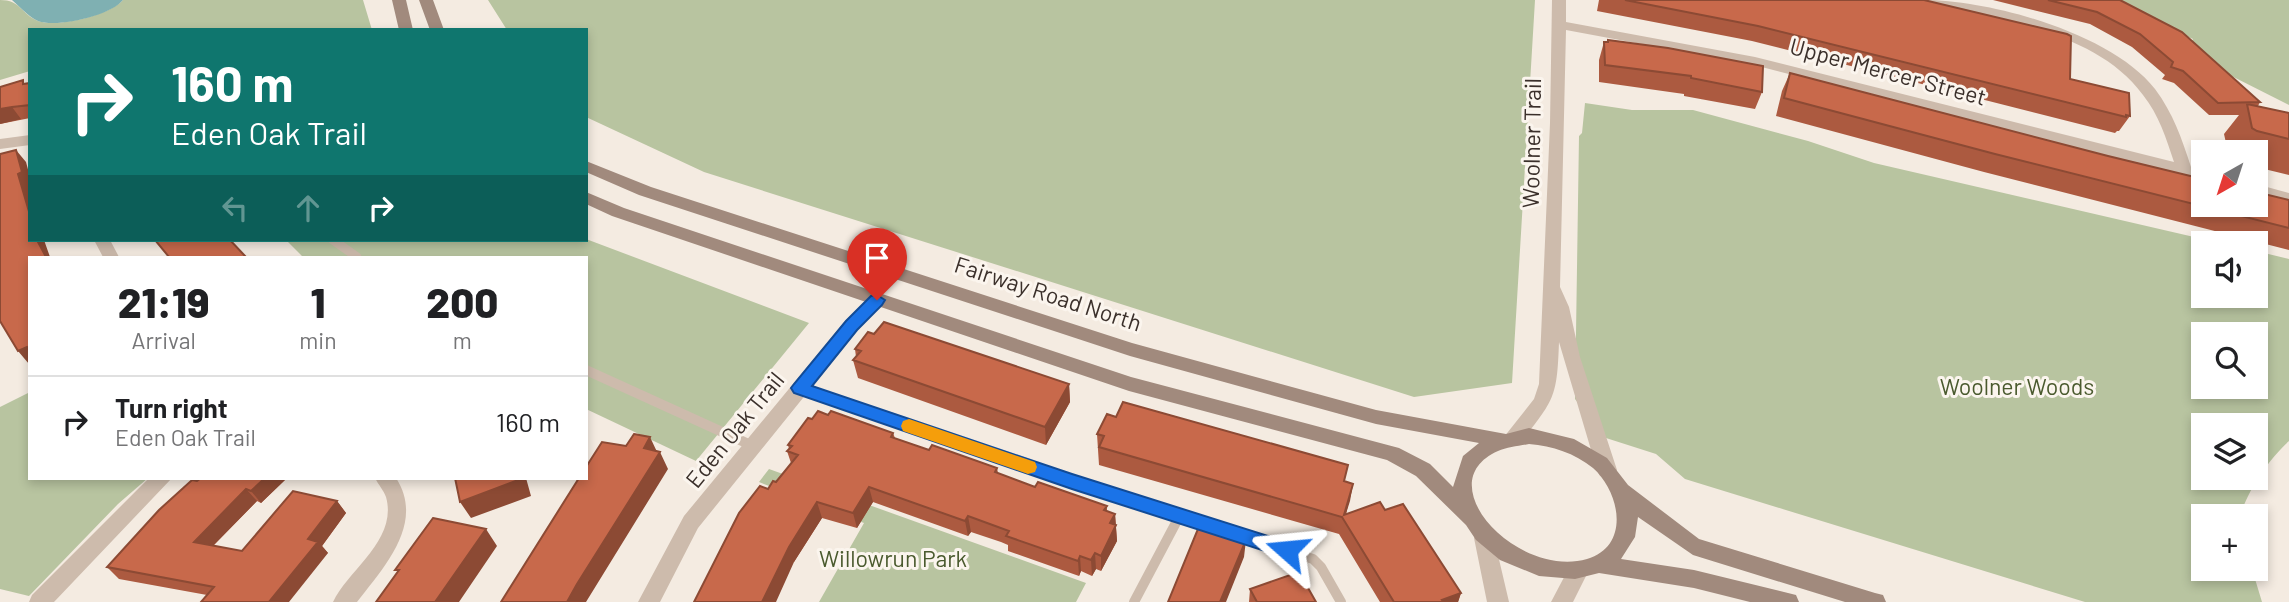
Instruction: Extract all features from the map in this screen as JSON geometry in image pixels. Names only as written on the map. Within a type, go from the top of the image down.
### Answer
[{"type":"main road","points":[[399,0],[406,28]]},
{"type":"main road","points":[[426,0],[436,28]]},
{"type":"main road","name":"Fairway Road North","points":[[588,167],[645,191],[1130,349],[1376,417],[1508,439]]},
{"type":"main road","points":[[588,198],[618,212],[1129,384],[1392,454],[1423,470],[1470,518],[1484,538],[1517,561],[1543,569],[1588,567],[1694,579],[1788,602]]},
{"type":"main road","points":[[1470,518],[1463,496],[1465,471],[1480,452],[1508,439],[1537,437],[1564,443],[1590,455],[1607,470],[1622,490],[1652,517],[1693,546],[1875,602]]},
{"type":"main road","points":[[1588,567],[1613,554],[1624,540],[1629,521],[1628,506],[1622,490]]},
{"type":"street","name":"Woolner Trail","points":[[1508,439],[1542,402],[1548,384],[1559,0]]},
{"type":"street","points":[[1931,0],[2051,29],[2093,45],[2116,61],[2165,111],[2174,132],[2184,170]]},
{"type":"street","name":"Upper Mercer Street","points":[[1559,25],[1755,61],[2191,172]]},
{"type":"street","points":[[0,144],[28,140]]},
{"type":"street","points":[[2268,192],[2289,198]]},
{"type":"street","name":"Woolner Trail","points":[[1552,288],[1560,307],[1571,357],[1607,470]]},
{"type":"street","name":"Eden Oak Trail","points":[[649,602],[691,522],[800,388],[877,300]]},
{"type":"street","points":[[40,602],[131,506],[160,480]]},
{"type":"street","points":[[344,602],[381,554],[395,528],[398,503],[396,493],[386,480]]},
{"type":"street","points":[[1484,538],[1498,602]]},
{"type":"street","points":[[1562,602],[1588,567]]},
{"type":"lane","points":[[336,242],[356,256]]},
{"type":"lane","points":[[588,371],[753,446]]},
{"type":"lane","points":[[800,388],[1072,481],[1313,559],[1321,567],[1341,602]]},
{"type":"lane","points":[[1134,602],[1181,515]]},
{"type":"green space","points":[[0,0],[12,2],[38,21],[57,23],[83,19],[107,11],[123,0],[363,0],[371,28],[28,28],[28,72],[0,80]]},
{"type":"green space","points":[[488,0],[1535,0],[1512,383],[1414,397],[704,172],[588,118],[588,28],[506,28]]},
{"type":"green space","points":[[2104,0],[2289,0],[2289,105],[2186,53],[2193,39]]},
{"type":"green space","name":"Woolner Woods","points":[[1585,103],[1632,110],[1693,110],[1808,141],[1874,163],[2191,236],[2191,308],[2268,308],[2268,254],[2289,259],[2289,441],[2268,465],[2268,413],[2191,413],[2191,490],[2252,490],[2245,504],[2191,504],[2191,581],[2256,581],[2262,602],[2085,602],[1685,479],[1656,454],[1606,438],[1575,399],[1579,136],[1582,133]]},
{"type":"green space","points":[[588,240],[809,323],[696,461],[588,410],[588,256],[302,256],[288,242],[588,242]]},
{"type":"green space","points":[[28,393],[28,480],[146,480],[118,504],[29,596],[0,589],[0,407]]},
{"type":"green space","name":"Willowrun Park","points":[[769,469],[1086,583],[1076,602],[819,602],[864,523],[759,482]]},
{"type":"water","points":[[12,0],[123,0],[95,16],[70,22],[47,23],[38,21]]},
{"type":"building","points":[[1625,0],[1924,0],[2071,36],[2070,79],[2129,93],[2130,116],[1758,26]]},
{"type":"building","points":[[2048,0],[2120,0],[2182,32],[2260,102],[2218,103],[2183,71],[2171,67],[2173,62],[2140,34],[2097,12]]},
{"type":"building","points":[[1608,40],[1763,66],[1762,92],[1691,76],[1605,65],[1604,42]]},
{"type":"building","points":[[1790,73],[2191,176],[2191,203],[1995,154],[1784,98]]},
{"type":"building","points":[[23,80],[23,84],[28,83],[28,105],[0,109],[0,87]]},
{"type":"building","points":[[2247,104],[2289,113],[2289,139],[2252,128]]},
{"type":"building","points":[[16,150],[22,172],[18,174],[28,208],[28,242],[38,242],[45,256],[28,256],[28,348],[18,351],[0,321],[0,154]]},
{"type":"building","points":[[2268,195],[2289,200],[2289,228],[2245,217],[2268,217]]},
{"type":"building","points":[[157,242],[232,242],[245,256],[168,256]]},
{"type":"building","points":[[884,322],[1069,384],[1045,427],[853,360],[861,351],[855,349],[868,332],[874,334]]},
{"type":"building","points":[[1123,402],[1348,465],[1344,481],[1353,484],[1344,515],[1380,502],[1385,510],[1403,504],[1461,593],[1442,600],[1444,602],[1394,602],[1342,517],[1099,447],[1104,436],[1097,434],[1107,414],[1116,417]]},
{"type":"building","points":[[818,411],[828,415],[831,411],[893,433],[891,437],[929,450],[932,445],[997,468],[995,472],[1035,487],[1038,482],[1107,506],[1104,510],[1115,514],[1110,523],[1116,525],[1101,556],[1095,553],[1091,560],[1080,556],[1078,561],[1006,536],[1009,531],[968,516],[965,521],[869,487],[853,513],[817,502],[789,547],[762,602],[694,602],[739,513],[760,486],[768,489],[798,455],[787,451],[792,446],[788,445],[808,418],[812,419]]},
{"type":"building","points":[[634,434],[650,437],[644,448],[660,452],[567,602],[501,602],[578,480],[588,480],[588,464],[602,442],[626,446]]},
{"type":"building","points":[[192,480],[263,480],[251,491],[246,489],[194,542],[242,551],[293,491],[337,501],[308,539],[318,542],[269,602],[201,602],[214,587],[107,567],[159,510]]},
{"type":"building","points":[[455,480],[518,480],[460,502]]},
{"type":"building","points":[[433,518],[486,529],[435,602],[376,602],[399,570],[395,570]]},
{"type":"building","points":[[1200,524],[1246,540],[1220,602],[1168,602]]},
{"type":"building","points":[[1299,572],[1316,602],[1257,602],[1250,589]]},
{"type":"slow traffic","points":[[909,426],[1028,467]]},
{"type":"route","points":[[877,300],[800,388],[1072,481],[1287,550]]}]
